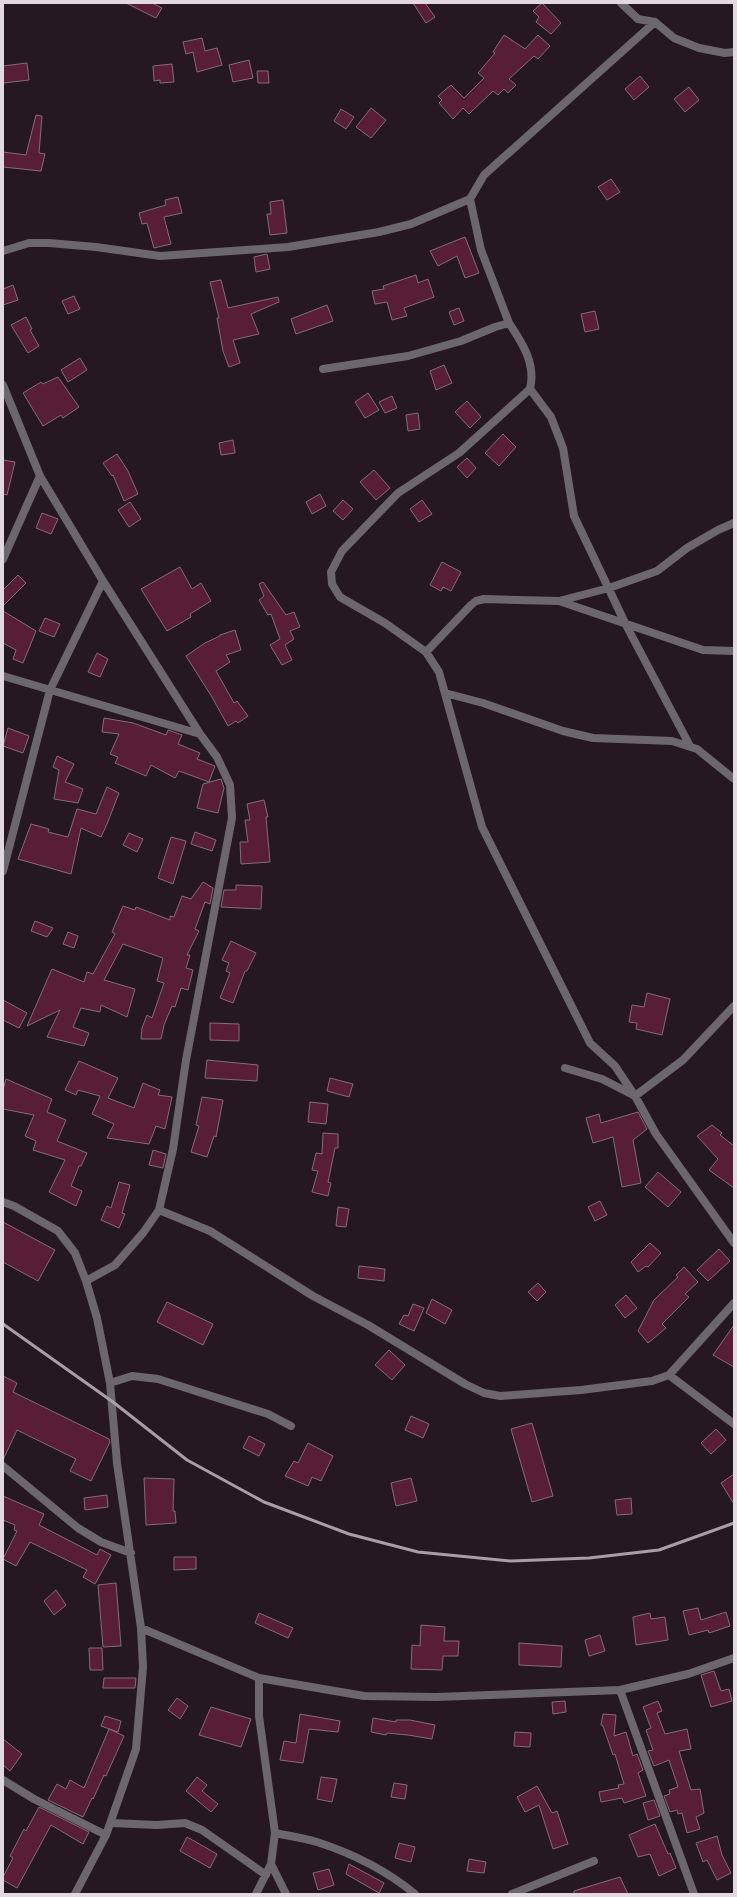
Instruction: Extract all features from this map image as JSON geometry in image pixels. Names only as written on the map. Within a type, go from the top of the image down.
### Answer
[{"type":"street","points":[[621,3],[638,19],[655,22],[674,38],[699,48],[725,53],[734,52]]},
{"type":"street","points":[[3,251],[29,243],[96,247],[160,256],[288,247],[379,232],[411,224],[470,199],[484,175],[655,22]]},
{"type":"street","points":[[470,199],[481,250],[510,323],[528,352],[532,380],[530,389],[459,453],[398,493],[342,552],[331,572],[332,584],[340,597],[385,623],[426,652],[439,672],[482,827],[590,1043],[616,1066],[656,1134],[734,1242]]},
{"type":"street","points":[[323,369],[408,356],[461,341],[495,327],[510,323]]},
{"type":"street","points":[[3,385],[40,476],[103,581],[216,757],[230,785],[232,818],[186,1060],[173,1149],[159,1210],[139,1239],[115,1265],[86,1281]]},
{"type":"street","points":[[530,389],[551,417],[563,448],[574,516],[626,625],[690,746]]},
{"type":"street","points":[[3,559],[40,476]]},
{"type":"street","points":[[426,652],[476,601],[484,599],[559,601],[609,588],[657,571],[686,548],[734,523]]},
{"type":"street","points":[[3,871],[50,690],[103,581]]},
{"type":"street","points":[[559,601],[703,650],[734,651]]},
{"type":"street","points":[[3,676],[200,734]]},
{"type":"street","points":[[445,693],[483,702],[563,731],[593,738],[672,741],[690,746],[697,749],[734,779]]},
{"type":"street","points":[[635,1096],[682,1060],[734,1006]]},
{"type":"street","points":[[564,1068],[602,1079],[635,1096]]},
{"type":"street","points":[[3,1202],[14,1206],[58,1231],[76,1254],[86,1281],[97,1318],[110,1383],[117,1463],[141,1628],[143,1666],[136,1749],[106,1835],[75,1894]]},
{"type":"street","points":[[159,1210],[210,1231],[313,1296],[368,1325],[465,1384],[484,1393],[500,1396],[581,1390],[652,1381],[669,1375],[734,1303]]},
{"type":"street","points":[[669,1375],[734,1424]]},
{"type":"street","points":[[110,1383],[132,1376],[158,1378],[268,1414],[291,1426]]},
{"type":"street","points":[[3,1466],[78,1528],[102,1542],[131,1553]]},
{"type":"street","points":[[141,1628],[259,1678],[364,1696],[436,1697],[620,1690],[688,1674],[734,1658]]},
{"type":"street","points":[[256,1894],[271,1864],[275,1833],[259,1716],[259,1678]]},
{"type":"street","points":[[620,1690],[694,1894]]},
{"type":"street","points":[[3,1780],[34,1799],[106,1835]]},
{"type":"street","points":[[111,1822],[157,1825],[185,1823],[202,1830],[266,1875]]},
{"type":"street","points":[[275,1833],[316,1842],[338,1849],[400,1882],[415,1894]]},
{"type":"street","points":[[512,1894],[594,1861]]},
{"type":"street","points":[[271,1864],[286,1894]]},
{"type":"building","points":[[126,3],[152,3],[162,8],[156,18]]},
{"type":"building","points":[[413,3],[425,3],[435,17],[426,23]]},
{"type":"building","points":[[542,3],[561,23],[551,34],[536,22],[539,17],[533,11]]},
{"type":"building","points":[[504,35],[525,49],[538,35],[550,46],[538,59],[534,56],[509,79],[516,85],[508,93],[504,89],[498,95],[493,91],[469,114],[463,108],[453,119],[439,103],[442,100],[438,96],[451,85],[464,98],[484,78],[478,73],[495,53],[493,52]]},
{"type":"building","points":[[202,38],[205,51],[217,48],[222,65],[197,72],[193,52],[186,54],[183,42]]},
{"type":"building","points":[[249,60],[253,78],[233,82],[229,65]]},
{"type":"building","points":[[27,63],[29,80],[3,83],[3,66]]},
{"type":"building","points":[[172,64],[174,82],[160,83],[160,80],[154,81],[153,66]]},
{"type":"building","points":[[257,71],[268,71],[269,83],[258,83]]},
{"type":"building","points":[[640,76],[649,87],[634,100],[625,89]]},
{"type":"building","points":[[689,87],[699,100],[685,112],[674,99]]},
{"type":"building","points":[[371,108],[386,120],[371,138],[356,127]]},
{"type":"building","points":[[341,109],[354,117],[346,129],[334,121]]},
{"type":"building","points":[[36,115],[42,116],[39,153],[45,154],[41,171],[3,167],[3,152],[26,155]]},
{"type":"building","points":[[611,179],[620,192],[607,200],[598,187]]},
{"type":"building","points":[[178,197],[182,213],[164,217],[171,244],[154,248],[147,223],[142,224],[139,213],[166,205],[165,200]]},
{"type":"building","points":[[283,200],[287,233],[270,235],[267,214],[271,214],[270,202]]},
{"type":"building","points":[[465,237],[479,273],[465,278],[457,256],[438,266],[430,251]]},
{"type":"building","points":[[267,254],[270,269],[256,272],[254,257]]},
{"type":"building","points":[[416,275],[418,283],[428,279],[434,297],[404,308],[407,316],[392,320],[387,302],[375,304],[372,291],[384,289],[383,286]]},
{"type":"building","points":[[221,280],[228,308],[278,297],[279,302],[251,314],[259,334],[233,340],[240,363],[229,367],[223,351],[217,318],[219,318],[210,282]]},
{"type":"building","points":[[13,285],[18,300],[3,305],[3,289]]},
{"type":"building","points":[[74,296],[80,309],[68,314],[62,301]]},
{"type":"building","points":[[327,305],[333,321],[296,334],[291,319]]},
{"type":"building","points":[[459,308],[464,321],[454,325],[449,312]]},
{"type":"building","points":[[595,311],[599,329],[585,332],[581,314]]},
{"type":"building","points":[[26,317],[32,329],[30,330],[39,346],[28,353],[11,325]]},
{"type":"building","points":[[80,358],[87,370],[68,382],[61,370]]},
{"type":"building","points":[[444,365],[452,383],[436,390],[430,371]]},
{"type":"building","points":[[58,377],[79,407],[63,418],[61,415],[43,426],[23,393],[41,382],[43,384]]},
{"type":"building","points":[[368,393],[379,410],[365,418],[355,402]]},
{"type":"building","points":[[392,396],[397,408],[385,413],[379,402]]},
{"type":"building","points":[[467,401],[481,417],[470,428],[455,412]]},
{"type":"building","points":[[418,413],[420,429],[408,431],[406,415]]},
{"type":"building","points":[[503,434],[516,447],[499,466],[485,453]]},
{"type":"building","points":[[233,440],[235,453],[221,455],[219,443]]},
{"type":"building","points":[[117,454],[128,471],[138,494],[124,501],[113,475],[112,476],[103,463]]},
{"type":"building","points":[[467,458],[476,468],[467,478],[457,467]]},
{"type":"building","points":[[3,460],[15,462],[7,495],[3,494]]},
{"type":"building","points":[[374,470],[390,488],[376,500],[360,482]]},
{"type":"building","points":[[320,494],[326,506],[312,514],[306,502]]},
{"type":"building","points":[[343,500],[353,509],[343,520],[333,511]]},
{"type":"building","points":[[422,500],[432,514],[419,522],[410,509]]},
{"type":"building","points":[[130,502],[141,519],[129,527],[118,510]]},
{"type":"building","points":[[42,513],[58,519],[51,534],[36,528]]},
{"type":"building","points":[[442,562],[461,572],[451,591],[443,587],[441,591],[430,585]]},
{"type":"building","points":[[180,567],[192,589],[201,583],[211,601],[190,614],[191,617],[167,631],[141,589]]},
{"type":"building","points":[[18,575],[26,583],[3,606],[3,590]]},
{"type":"building","points":[[263,582],[286,615],[294,612],[300,627],[290,631],[294,639],[285,645],[292,660],[282,665],[270,645],[280,639],[271,614],[268,615],[259,600],[264,596],[259,584]]},
{"type":"building","points":[[3,611],[36,631],[23,663],[13,659],[16,650],[3,643]]},
{"type":"building","points":[[45,618],[60,624],[54,637],[39,631]]},
{"type":"building","points":[[235,630],[241,650],[226,655],[230,662],[216,671],[234,703],[237,701],[248,716],[238,723],[236,721],[228,726],[212,697],[186,656],[220,635]]},
{"type":"building","points":[[97,653],[108,659],[100,677],[88,672]]},
{"type":"building","points":[[104,718],[133,723],[166,735],[168,730],[182,735],[178,744],[200,753],[197,759],[215,766],[209,782],[179,771],[175,778],[151,765],[146,776],[115,763],[118,757],[110,754],[119,734],[102,732]]},
{"type":"building","points":[[8,728],[29,736],[23,753],[3,746]]},
{"type":"building","points":[[57,756],[74,764],[65,782],[83,789],[78,803],[54,799],[59,770],[53,767]]},
{"type":"building","points":[[221,779],[224,788],[218,813],[197,808],[203,784]]},
{"type":"building","points":[[107,787],[119,793],[107,824],[101,837],[81,828],[71,874],[18,859],[31,824],[49,829],[48,832],[68,837],[77,809],[96,814]]},
{"type":"building","points":[[264,800],[268,817],[266,817],[270,862],[241,864],[240,842],[248,842],[245,820],[250,820],[247,804]]},
{"type":"building","points":[[195,832],[216,840],[212,851],[191,844]]},
{"type":"building","points":[[129,833],[143,839],[137,852],[123,845]]},
{"type":"building","points":[[171,837],[186,841],[173,884],[158,878]]},
{"type":"building","points":[[203,882],[213,888],[210,904],[205,902],[195,929],[199,931],[187,955],[190,955],[186,968],[193,970],[188,990],[181,988],[175,1007],[172,1006],[164,1025],[161,1039],[141,1039],[142,1028],[147,1015],[152,1018],[164,983],[157,981],[163,958],[123,944],[104,980],[135,989],[127,1017],[101,1005],[100,1012],[81,1008],[73,1027],[89,1033],[84,1046],[47,1037],[60,1010],[27,1026],[52,969],[84,982],[87,972],[93,974],[115,934],[112,932],[123,906],[135,910],[136,907],[170,920],[170,916],[174,917],[182,896],[191,899]]},
{"type":"building","points":[[236,885],[262,886],[261,909],[221,907],[224,890],[236,890]]},
{"type":"building","points":[[35,921],[53,928],[47,937],[31,931]]},
{"type":"building","points":[[68,932],[78,936],[74,948],[63,944]]},
{"type":"building","points":[[231,941],[256,953],[247,971],[245,971],[233,1003],[220,998],[230,973],[226,971],[229,963],[222,960]]},
{"type":"building","points":[[647,993],[670,999],[662,1035],[636,1029],[637,1023],[629,1022],[632,1005],[644,1007]]},
{"type":"building","points":[[3,1000],[27,1013],[19,1028],[3,1020]]},
{"type":"building","points":[[210,1023],[239,1024],[239,1041],[210,1040]]},
{"type":"building","points":[[207,1060],[258,1065],[257,1081],[205,1078]]},
{"type":"building","points":[[79,1061],[118,1078],[108,1098],[134,1108],[143,1083],[160,1090],[158,1095],[172,1097],[165,1129],[156,1126],[149,1144],[107,1138],[114,1124],[92,1114],[100,1096],[78,1090],[76,1095],[65,1090]]},
{"type":"building","points":[[330,1078],[353,1084],[349,1097],[327,1091]]},
{"type":"building","points":[[6,1079],[52,1099],[47,1112],[66,1120],[57,1141],[87,1153],[81,1166],[79,1166],[71,1186],[82,1191],[76,1206],[49,1192],[65,1160],[33,1150],[36,1141],[25,1136],[34,1115],[3,1109],[3,1090]]},
{"type":"building","points":[[202,1097],[223,1100],[216,1137],[214,1136],[207,1157],[191,1152],[199,1126],[196,1125]]},
{"type":"building","points":[[310,1102],[328,1104],[326,1124],[308,1122]]},
{"type":"building","points":[[638,1112],[647,1129],[633,1140],[641,1183],[622,1187],[613,1137],[593,1143],[586,1118],[599,1114],[601,1123]]},
{"type":"building","points":[[712,1125],[722,1133],[720,1135],[734,1146],[734,1188],[709,1170],[718,1159],[697,1136]]},
{"type":"building","points":[[323,1133],[338,1134],[338,1148],[335,1148],[328,1182],[331,1183],[328,1196],[312,1192],[318,1171],[312,1170],[316,1153],[322,1154]]},
{"type":"building","points":[[153,1150],[166,1154],[163,1168],[149,1165]]},
{"type":"building","points":[[658,1172],[681,1192],[668,1207],[645,1187]]},
{"type":"building","points":[[119,1182],[130,1185],[122,1213],[125,1214],[119,1228],[101,1220],[107,1206],[111,1208]]},
{"type":"building","points":[[600,1201],[607,1215],[595,1221],[588,1207]]},
{"type":"building","points":[[338,1207],[349,1209],[346,1227],[336,1226]]},
{"type":"building","points":[[3,1222],[55,1250],[38,1281],[3,1262]]},
{"type":"building","points":[[650,1243],[661,1253],[648,1267],[646,1266],[638,1272],[631,1262]]},
{"type":"building","points":[[719,1249],[730,1261],[708,1281],[697,1270]]},
{"type":"building","points":[[359,1266],[385,1269],[384,1281],[358,1278]]},
{"type":"building","points":[[684,1267],[698,1282],[685,1294],[689,1297],[662,1324],[666,1328],[648,1343],[638,1331],[654,1300],[678,1277],[676,1275]]},
{"type":"building","points":[[538,1283],[546,1292],[537,1301],[528,1292]]},
{"type":"building","points":[[626,1295],[637,1308],[625,1318],[615,1305]]},
{"type":"building","points":[[432,1299],[452,1310],[445,1324],[426,1313]]},
{"type":"building","points":[[167,1302],[213,1324],[203,1345],[157,1322]]},
{"type":"building","points":[[413,1304],[424,1308],[414,1331],[399,1324],[404,1315],[408,1316]]},
{"type":"building","points":[[734,1325],[734,1367],[713,1355]]},
{"type":"building","points":[[389,1350],[405,1365],[392,1380],[375,1365]]},
{"type":"building","points":[[3,1376],[17,1383],[13,1392],[109,1439],[110,1442],[91,1481],[70,1471],[76,1459],[17,1430],[3,1460]]},
{"type":"building","points":[[411,1416],[429,1424],[423,1438],[405,1430]]},
{"type":"building","points":[[532,1423],[553,1496],[532,1502],[511,1429]]},
{"type":"building","points":[[716,1429],[726,1440],[711,1454],[701,1443]]},
{"type":"building","points":[[249,1436],[265,1444],[259,1456],[243,1448]]},
{"type":"building","points":[[308,1443],[333,1456],[321,1481],[312,1477],[308,1486],[285,1476],[294,1461],[298,1463]]},
{"type":"building","points":[[734,1474],[734,1504],[721,1483]]},
{"type":"building","points":[[144,1478],[174,1479],[173,1511],[175,1511],[176,1523],[146,1525]]},
{"type":"building","points":[[411,1478],[417,1501],[396,1506],[391,1483]]},
{"type":"building","points":[[107,1495],[108,1507],[85,1510],[84,1498]]},
{"type":"building","points":[[3,1496],[44,1514],[39,1525],[97,1555],[100,1549],[111,1555],[95,1584],[83,1577],[87,1570],[30,1542],[16,1566],[3,1559],[17,1531],[14,1530],[15,1525],[3,1520]]},
{"type":"building","points":[[631,1498],[632,1514],[617,1515],[615,1500]]},
{"type":"building","points":[[174,1557],[196,1557],[196,1569],[174,1570]]},
{"type":"building","points":[[116,1583],[121,1646],[103,1647],[98,1585]]},
{"type":"building","points":[[56,1590],[66,1605],[54,1615],[44,1601]]},
{"type":"building","points":[[698,1608],[701,1620],[726,1612],[730,1626],[709,1633],[708,1630],[689,1635],[683,1611]]},
{"type":"building","points":[[259,1613],[293,1628],[288,1638],[255,1623]]},
{"type":"building","points":[[650,1613],[651,1619],[665,1617],[668,1640],[636,1645],[633,1617]]},
{"type":"building","points":[[421,1625],[445,1627],[444,1641],[459,1641],[458,1656],[443,1656],[442,1670],[411,1669],[412,1645],[420,1646]]},
{"type":"building","points":[[600,1635],[605,1651],[589,1656],[585,1640]]},
{"type":"building","points":[[519,1643],[562,1646],[561,1667],[519,1665]]},
{"type":"building","points":[[89,1648],[102,1648],[103,1670],[90,1670]]},
{"type":"building","points":[[714,1671],[721,1691],[729,1689],[732,1701],[711,1707],[701,1675]]},
{"type":"building","points":[[104,1678],[136,1678],[135,1688],[103,1688]]},
{"type":"building","points":[[177,1698],[188,1706],[180,1719],[168,1710]]},
{"type":"building","points":[[565,1701],[566,1712],[553,1714],[552,1702]]},
{"type":"building","points":[[658,1701],[662,1711],[657,1713],[665,1734],[687,1729],[691,1749],[679,1751],[691,1790],[700,1789],[704,1813],[696,1817],[700,1829],[687,1833],[682,1813],[678,1814],[677,1810],[670,1812],[664,1796],[670,1794],[669,1790],[678,1787],[669,1760],[654,1766],[648,1751],[653,1750],[646,1730],[651,1728],[643,1707]]},
{"type":"building","points":[[211,1707],[251,1719],[241,1747],[199,1735]]},
{"type":"building","points":[[300,1714],[340,1721],[338,1732],[309,1729],[303,1763],[280,1760],[284,1741],[296,1743]]},
{"type":"building","points":[[603,1714],[616,1715],[614,1736],[626,1732],[633,1756],[637,1754],[643,1770],[638,1773],[646,1796],[624,1803],[622,1798],[601,1802],[599,1792],[619,1788],[618,1785],[624,1784],[615,1754],[613,1755],[603,1726],[601,1725]]},
{"type":"building","points":[[105,1716],[121,1721],[118,1732],[101,1726]]},
{"type":"building","points":[[373,1718],[396,1722],[396,1720],[410,1720],[435,1725],[432,1739],[387,1733],[386,1735],[371,1732]]},
{"type":"building","points":[[109,1729],[124,1736],[106,1776],[104,1775],[83,1817],[48,1800],[57,1784],[66,1789],[70,1780],[84,1788]]},
{"type":"building","points":[[515,1732],[531,1733],[530,1747],[514,1746]]},
{"type":"building","points":[[3,1739],[22,1754],[10,1771],[3,1765]]},
{"type":"building","points":[[197,1777],[207,1785],[202,1791],[218,1804],[211,1812],[186,1791]]},
{"type":"building","points":[[321,1777],[337,1779],[332,1802],[317,1799]]},
{"type":"building","points":[[394,1783],[407,1785],[405,1799],[391,1797]]},
{"type":"building","points":[[537,1786],[552,1813],[557,1811],[568,1844],[553,1849],[539,1805],[525,1812],[517,1797]]},
{"type":"building","points":[[654,1800],[660,1816],[648,1820],[643,1803]]},
{"type":"building","points":[[39,1807],[89,1832],[83,1844],[51,1825],[17,1888],[3,1880],[3,1877],[13,1858],[10,1856],[24,1829],[26,1831]]},
{"type":"building","points":[[655,1824],[676,1868],[659,1876],[650,1854],[638,1857],[629,1835]]},
{"type":"building","points":[[717,1836],[722,1855],[731,1873],[717,1880],[707,1860],[703,1862],[696,1843]]},
{"type":"building","points":[[187,1837],[217,1854],[210,1868],[180,1851]]},
{"type":"building","points":[[399,1843],[415,1847],[411,1862],[395,1858]]},
{"type":"building","points":[[469,1859],[486,1862],[484,1873],[467,1871]]},
{"type":"building","points":[[349,1864],[384,1883],[379,1893],[346,1874]]},
{"type":"building","points":[[329,1869],[334,1885],[318,1890],[313,1873]]},
{"type":"building","points":[[620,1877],[628,1894],[574,1894],[574,1891]]},
{"type":"railway","points":[[3,1324],[113,1402],[187,1460],[264,1502],[349,1534],[418,1552],[511,1561],[589,1558],[659,1550],[734,1523]]}]
